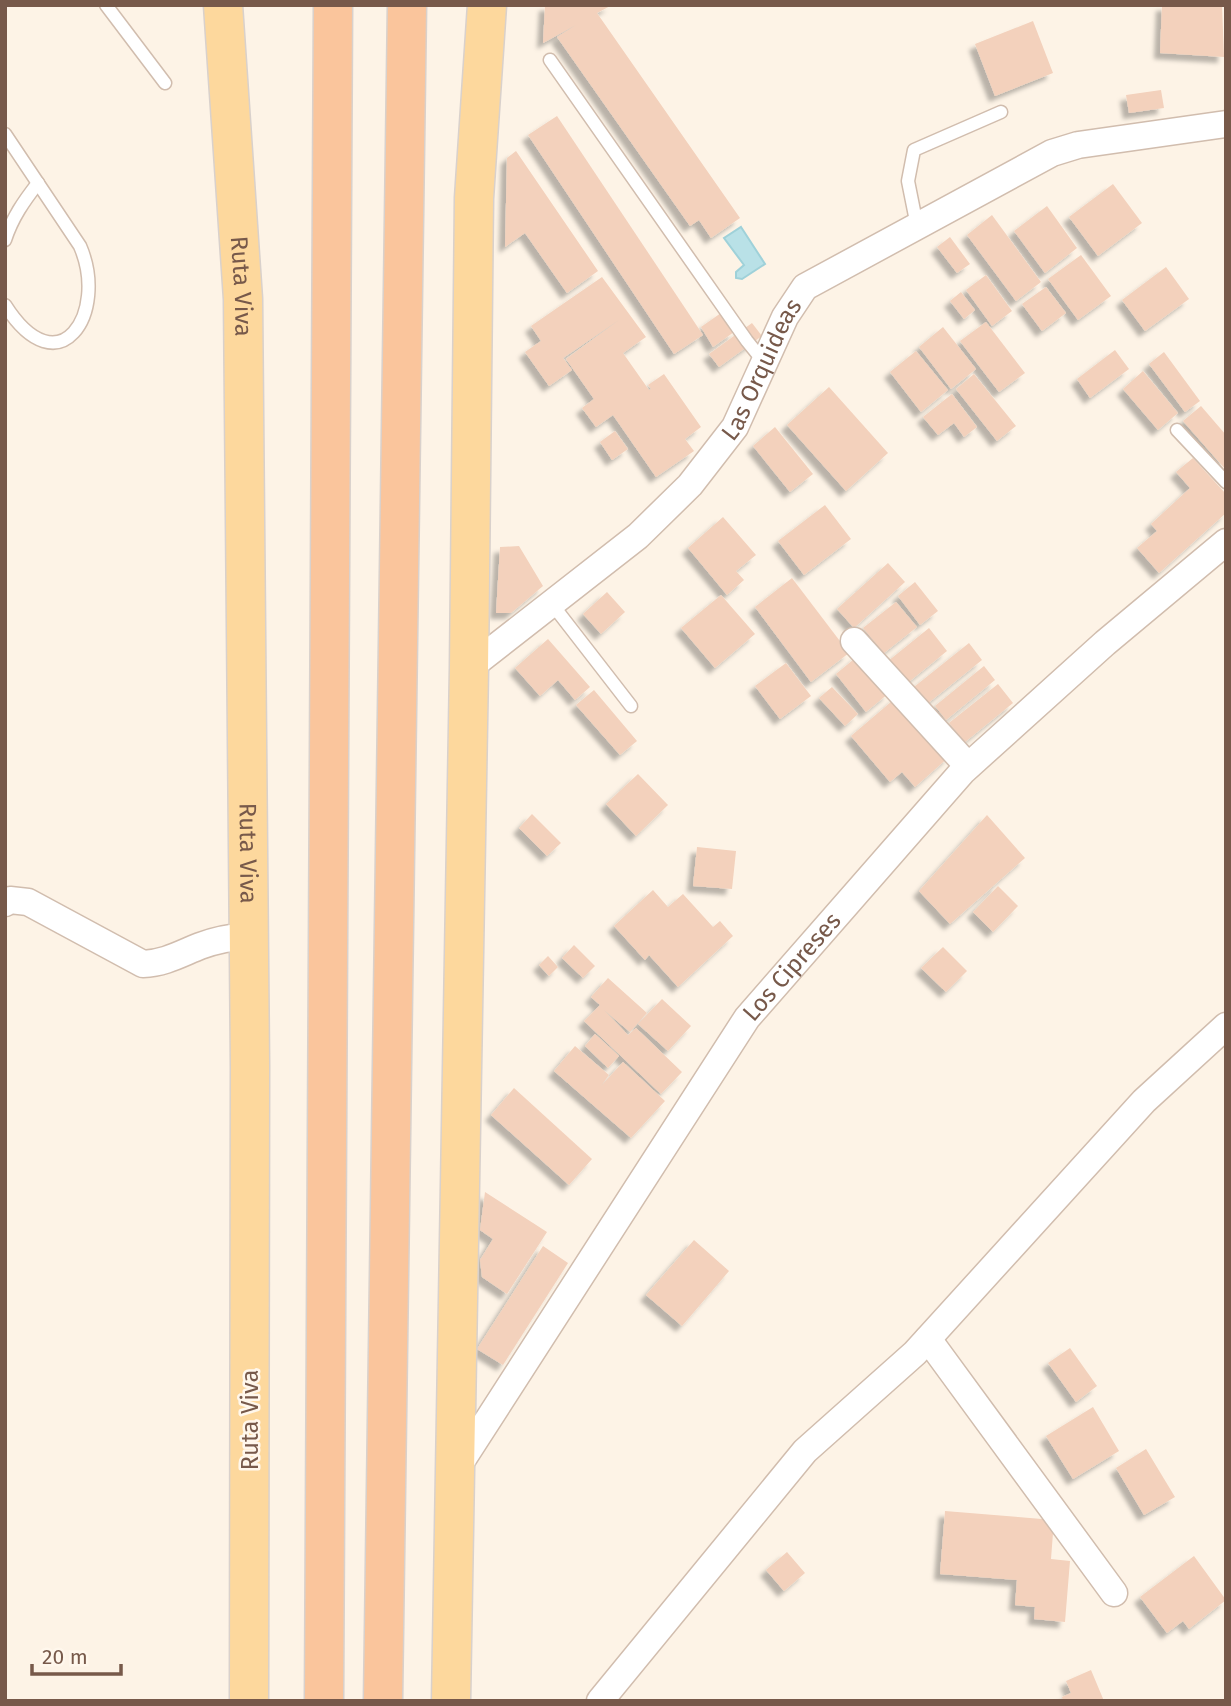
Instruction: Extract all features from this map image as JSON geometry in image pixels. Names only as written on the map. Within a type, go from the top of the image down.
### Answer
[{"type":"highway","points":[[324,1701],[334,306],[333,5]]},
{"type":"highway","points":[[383,1701],[407,5]]},
{"type":"main road","name":"Ruta Viva","points":[[223,5],[243,299],[249,936],[249,1701]]},
{"type":"main road","points":[[452,1701],[474,198],[488,5]]},
{"type":"street","name":"Las Orquideas","points":[[469,668],[638,536],[690,485],[735,427],[785,317],[805,288],[1052,153],[1079,145],[1226,124]]},
{"type":"street","name":"Los Cipreses","points":[[454,1472],[747,1018],[968,766],[1105,643],[1226,542]]},
{"type":"street","points":[[854,640],[968,766]]},
{"type":"street","points":[[5,903],[10,900],[28,902],[143,964],[162,963],[202,945],[230,937],[249,936]]},
{"type":"street","points":[[600,1701],[805,1451],[915,1353],[1144,1101],[1226,1026]]},
{"type":"street","points":[[928,1339],[1114,1593]]},
{"type":"lane","points":[[106,5],[165,83]]},
{"type":"lane","points":[[550,60],[764,362]]},
{"type":"lane","points":[[917,226],[908,181],[914,149],[1001,113]]},
{"type":"lane","points":[[5,134],[80,246],[88,264],[90,293],[84,318],[71,338],[53,344],[34,339],[13,318],[5,305]]},
{"type":"lane","points":[[5,240],[22,202],[38,183]]},
{"type":"lane","points":[[1177,430],[1226,482]]},
{"type":"lane","points":[[552,604],[631,706]]},
{"type":"water","points":[[741,227],[765,264],[742,279],[736,278],[736,272],[744,265],[724,238]]},
{"type":"building","points":[[545,5],[612,5],[597,13],[740,218],[711,238],[699,220],[690,226],[557,37],[576,25],[543,43]]},
{"type":"building","points":[[1162,5],[1222,5],[1224,57],[1160,53]]},
{"type":"building","points":[[1033,21],[1053,73],[995,96],[975,44]]},
{"type":"building","points":[[1161,90],[1164,108],[1129,113],[1126,95]]},
{"type":"building","points":[[557,116],[703,335],[674,354],[528,135]]},
{"type":"building","points":[[516,151],[598,271],[567,293],[525,233],[505,247],[507,158]]},
{"type":"building","points":[[1113,184],[1142,223],[1098,256],[1069,217]]},
{"type":"building","points":[[1047,206],[1077,248],[1045,273],[1014,231]]},
{"type":"building","points":[[992,215],[1041,282],[1016,301],[967,235]]},
{"type":"building","points":[[950,237],[970,264],[957,273],[937,247]]},
{"type":"building","points":[[1081,255],[1111,296],[1078,320],[1048,279]]},
{"type":"building","points":[[1166,267],[1189,299],[1145,331],[1122,300]]},
{"type":"building","points":[[986,275],[1012,311],[992,326],[966,290]]},
{"type":"building","points":[[602,277],[646,337],[623,353],[649,390],[651,389],[648,385],[664,374],[701,427],[685,439],[694,451],[656,477],[613,415],[596,427],[582,408],[594,399],[566,359],[619,320],[563,358],[572,370],[549,386],[525,352],[541,341],[531,326]]},
{"type":"building","points":[[1046,287],[1066,313],[1042,331],[1022,304]]},
{"type":"building","points":[[961,292],[975,310],[964,319],[950,301]]},
{"type":"building","points":[[721,313],[734,332],[713,347],[701,327]]},
{"type":"building","points":[[986,322],[1025,373],[999,392],[960,341]]},
{"type":"building","points":[[752,323],[762,336],[719,367],[709,354]]},
{"type":"building","points":[[943,327],[976,369],[951,389],[919,347]]},
{"type":"building","points":[[1115,350],[1129,369],[1090,398],[1077,379]]},
{"type":"building","points":[[916,351],[948,390],[921,412],[890,372]]},
{"type":"building","points":[[1164,352],[1200,401],[1185,412],[1149,364]]},
{"type":"building","points":[[1143,371],[1178,413],[1158,430],[1123,389]]},
{"type":"building","points":[[974,374],[1016,426],[997,441],[956,389]]},
{"type":"building","points":[[829,387],[888,453],[846,491],[787,425]]},
{"type":"building","points":[[952,394],[977,427],[964,437],[954,423],[938,435],[923,417]]},
{"type":"building","points":[[1201,406],[1226,435],[1226,470],[1183,421]]},
{"type":"building","points":[[775,427],[813,474],[790,492],[753,446]]},
{"type":"building","points":[[615,431],[628,449],[612,460],[600,442]]},
{"type":"building","points":[[1193,458],[1226,494],[1226,513],[1159,573],[1137,548],[1157,531],[1151,524],[1190,488],[1176,472]]},
{"type":"building","points":[[825,505],[851,539],[804,575],[778,541]]},
{"type":"building","points":[[723,517],[756,555],[736,571],[744,580],[727,595],[688,548]]},
{"type":"building","points":[[519,546],[543,586],[511,613],[496,613],[500,547]]},
{"type":"building","points":[[888,563],[905,582],[854,628],[837,609]]},
{"type":"building","points":[[792,578],[849,653],[811,682],[755,607]]},
{"type":"building","points":[[915,582],[938,611],[920,625],[898,596]]},
{"type":"building","points":[[607,592],[625,612],[601,634],[583,614]]},
{"type":"building","points":[[721,595],[755,634],[715,668],[681,628]]},
{"type":"building","points":[[896,602],[917,627],[884,653],[863,628]]},
{"type":"building","points":[[929,628],[947,651],[905,685],[887,662]]},
{"type":"building","points":[[548,639],[590,687],[575,700],[558,680],[540,696],[515,668]]},
{"type":"building","points":[[969,643],[982,660],[927,704],[914,687]]},
{"type":"building","points":[[859,655],[889,693],[866,712],[836,674]]},
{"type":"building","points":[[786,663],[811,696],[780,719],[755,686]]},
{"type":"building","points":[[984,666],[995,680],[946,720],[935,706]]},
{"type":"building","points":[[998,684],[1013,703],[965,742],[949,723]]},
{"type":"building","points":[[832,687],[858,714],[845,726],[819,698]]},
{"type":"building","points":[[594,690],[637,741],[620,755],[576,705]]},
{"type":"building","points":[[898,696],[950,756],[915,787],[902,772],[890,782],[851,736]]},
{"type":"building","points":[[638,774],[668,805],[636,836],[606,804]]},
{"type":"building","points":[[532,814],[561,843],[547,856],[519,828]]},
{"type":"building","points":[[987,815],[1025,858],[950,924],[919,891]]},
{"type":"building","points":[[697,847],[736,851],[732,889],[693,886]]},
{"type":"building","points":[[998,886],[1018,906],[993,932],[973,912]]},
{"type":"building","points":[[653,890],[668,907],[683,894],[713,927],[720,921],[733,936],[678,987],[649,955],[645,960],[614,926]]},
{"type":"building","points":[[574,945],[595,966],[583,978],[562,958]]},
{"type":"building","points":[[943,947],[967,971],[946,992],[921,968]]},
{"type":"building","points":[[548,956],[558,967],[549,976],[539,965]]},
{"type":"building","points":[[608,978],[647,1013],[630,1032],[604,1010],[628,1035],[636,1028],[682,1072],[661,1094],[584,1021],[600,1005],[591,997]]},
{"type":"building","points":[[662,999],[691,1026],[668,1051],[638,1024]]},
{"type":"building","points":[[595,1034],[619,1056],[608,1068],[585,1046]]},
{"type":"building","points":[[575,1046],[609,1075],[601,1086],[623,1062],[665,1101],[631,1138],[554,1071]]},
{"type":"building","points":[[514,1088],[592,1159],[569,1185],[491,1115]]},
{"type":"building","points":[[485,1192],[547,1232],[507,1294],[482,1277],[480,1260],[493,1239],[480,1230]]},
{"type":"building","points":[[694,1240],[729,1271],[682,1326],[646,1295]]},
{"type":"building","points":[[543,1246],[568,1263],[503,1365],[477,1349]]},
{"type":"building","points":[[1070,1348],[1097,1386],[1076,1402],[1048,1363]]},
{"type":"building","points":[[1093,1407],[1119,1451],[1073,1479],[1046,1436]]},
{"type":"building","points":[[1146,1449],[1175,1497],[1144,1515],[1116,1468]]},
{"type":"building","points":[[945,1511],[1054,1520],[1051,1559],[1070,1561],[1065,1622],[1034,1619],[1035,1607],[1015,1605],[1017,1580],[940,1574]]},
{"type":"building","points":[[787,1552],[805,1573],[784,1591],[766,1570]]},
{"type":"building","points":[[1194,1556],[1226,1600],[1189,1629],[1183,1621],[1167,1633],[1140,1597]]},
{"type":"building","points":[[1091,1670],[1104,1701],[1063,1701],[1062,1697],[1071,1693],[1066,1681]]}]
